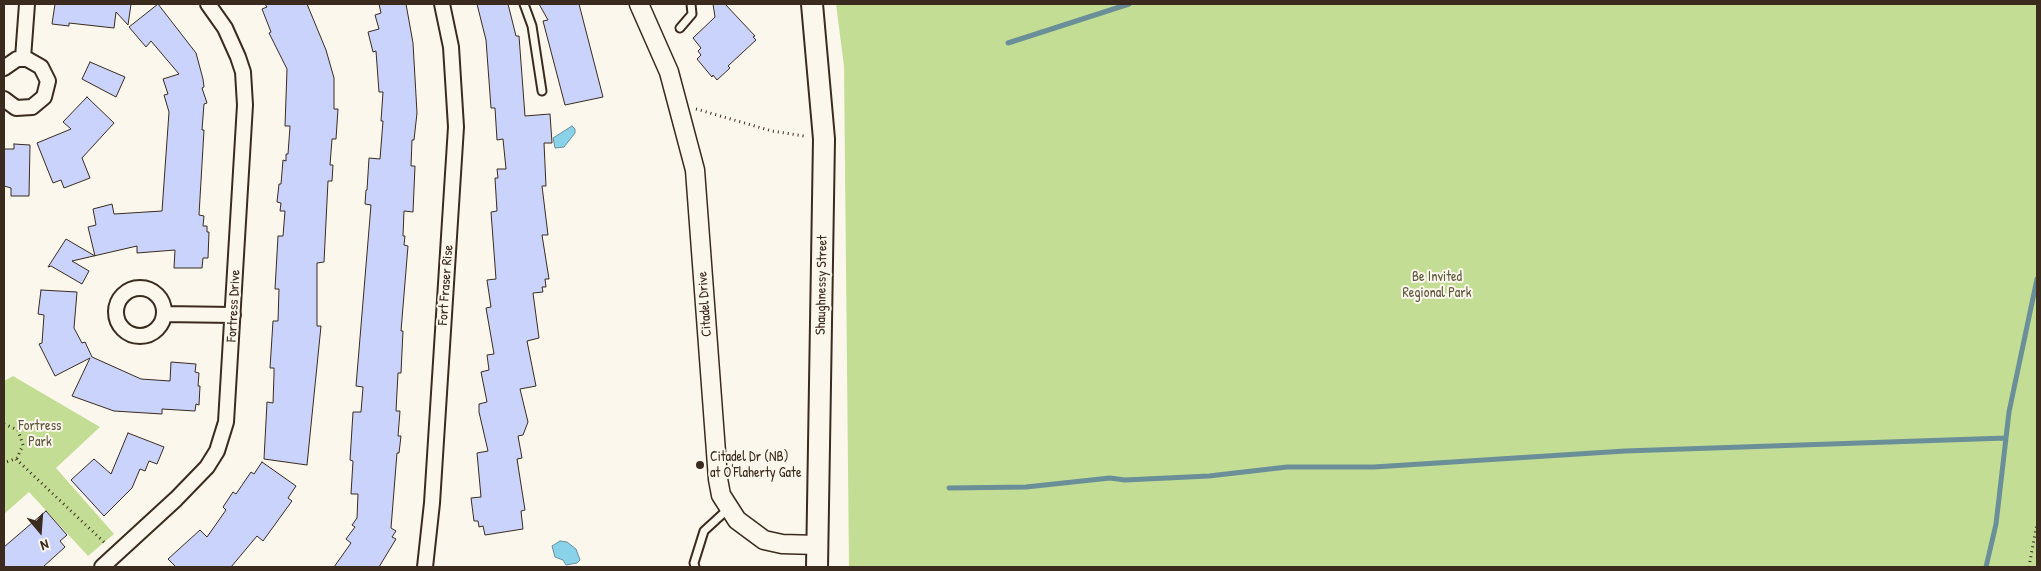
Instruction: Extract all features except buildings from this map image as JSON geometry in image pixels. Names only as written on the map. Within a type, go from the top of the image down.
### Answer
[{"type":"main road","name":"Shaughnessy Street","points":[[812,4],[824,139],[817,567]]},
{"type":"street","points":[[22,58],[27,4]]},
{"type":"street","name":"Fortress Drive","points":[[108,565],[196,479],[216,451],[226,422],[246,105],[243,72],[232,43],[208,4]]},
{"type":"street","name":"Fort Fraser Rise","points":[[424,567],[432,504],[456,126],[451,47],[442,4]]},
{"type":"street","name":"Citadel Drive","points":[[640,4],[668,72],[695,170],[718,479],[721,495],[728,509],[749,531],[764,540],[782,544],[817,546]]},
{"type":"street","points":[[4,68],[22,58],[35,62],[46,74],[48,81],[44,97],[39,103],[24,108],[16,108],[4,99]]},
{"type":"street","points":[[164,314],[233,315]]},
{"type":"lane","points":[[524,4],[532,26],[542,91]]},
{"type":"lane","points":[[680,28],[692,14],[691,4]]},
{"type":"lane","points":[[695,567],[694,563],[704,531],[728,509]]},
{"type":"path","points":[[696,109],[772,131],[804,136]]},
{"type":"path","points":[[4,424],[14,427],[22,435],[23,448],[16,456],[4,463]]},
{"type":"path","points":[[16,456],[106,544]]},
{"type":"path","points":[[2030,567],[2037,523]]},
{"type":"green space","name":"Be Invited Regional Park","points":[[836,4],[2037,4],[2037,567],[849,567],[844,66]]},
{"type":"green space","name":"Fortress Park","points":[[13,376],[100,427],[56,468],[114,534],[88,556],[29,492],[4,514],[4,381]]},
{"type":"water","points":[[572,126],[575,129],[575,133],[564,147],[555,148],[553,138]]},
{"type":"water","points":[[560,541],[567,542],[576,549],[580,560],[577,563],[566,565],[563,560],[555,557],[552,546]]},
{"type":"waterway","points":[[1008,43],[1129,4]]},
{"type":"waterway","points":[[1986,567],[1996,524],[2009,412],[2037,279]]},
{"type":"waterway","points":[[949,488],[1026,487],[1110,478],[1125,480],[1209,476],[1287,467],[1374,467],[1625,451],[2006,438]]},
{"type":"place","name":"Citadel Dr (NB) at O'Flaherty Gate","points":[[700,465]]}]
